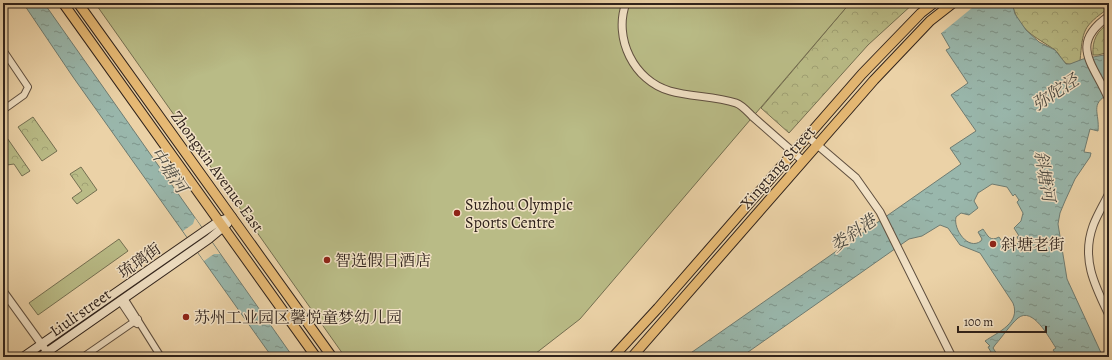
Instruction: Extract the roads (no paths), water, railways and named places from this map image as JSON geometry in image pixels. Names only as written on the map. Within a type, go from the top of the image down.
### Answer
[{"type":"main road","name":"Zhongxin Avenue East","points":[[64,3],[316,357]]},
{"type":"main road","name":"Zhongxin Avenue East","points":[[78,3],[332,357]]},
{"type":"main road","name":"Xingtang Street","points":[[613,357],[658,308],[862,74],[934,3]]},
{"type":"main road","name":"Xingtang Street","points":[[632,357],[802,160],[911,40],[953,3]]},
{"type":"main road","name":"琉璃街","points":[[195,249],[209,239],[221,225],[232,217]]},
{"type":"main road","name":"琉璃街","points":[[22,357],[204,231],[221,225]]},
{"type":"main road","name":"Liuli street","points":[[40,357],[195,249]]},
{"type":"street","points":[[626,3],[623,19],[624,41],[630,57],[643,74],[651,81],[670,91],[737,103],[802,160]]},
{"type":"street","points":[[1109,16],[1091,32],[1088,39],[1087,57],[1109,99]]},
{"type":"street","points":[[3,50],[28,87],[24,95],[3,110]]},
{"type":"street","points":[[807,136],[856,178],[880,212],[952,357]]},
{"type":"street","points":[[1109,193],[1093,226],[1088,258],[1095,286],[1109,315]]},
{"type":"street","points":[[3,290],[47,352]]},
{"type":"street","points":[[122,300],[161,357]]},
{"type":"street","points":[[84,357],[137,322]]},
{"type":"water","points":[[23,3],[44,3],[293,357],[272,357],[73,77]]},
{"type":"water","points":[[924,3],[1012,3],[1015,14],[1026,30],[1039,42],[1055,50],[1066,64],[1109,54],[1109,94],[1099,101],[1097,105],[1098,131],[1090,129],[1084,152],[1091,153],[1090,157],[1075,179],[1060,213],[1058,224],[1067,279],[1103,357],[1058,357],[1053,350],[1056,348],[1045,331],[1035,320],[1024,315],[1015,321],[995,345],[993,348],[999,357],[994,357],[988,347],[990,346],[985,341],[1002,330],[1011,321],[1015,310],[1013,303],[980,253],[960,245],[948,228],[940,225],[922,236],[909,239],[741,357],[685,357],[961,164],[950,148],[976,131],[951,95],[968,83],[946,50],[950,48]],"holes":[[[992,184],[1007,187],[1013,196],[1015,194],[1019,200],[1017,202],[1023,213],[1021,221],[1014,228],[1019,236],[1017,237],[1020,242],[1011,248],[1008,245],[1006,247],[999,237],[991,239],[983,229],[978,232],[982,239],[976,243],[971,243],[962,237],[957,227],[956,217],[961,213],[969,215],[978,208],[974,201],[978,193]]]},
{"type":"place","name":"Suzhou Olympic Sports Centre","points":[[457,213]]},
{"type":"place","name":"斜塘老街","points":[[993,244]]},
{"type":"place","name":"智选假日酒店","points":[[327,260]]},
{"type":"place","name":"苏州工业园区馨悦童梦幼儿园","points":[[186,317]]},
{"type":"water label","name":"弥陀泾","points":[[1055,92]]},
{"type":"water label","name":"中塘河","points":[[169,170]]},
{"type":"water label","name":"斜塘河","points":[[1045,176]]},
{"type":"water label","name":"娄斜港","points":[[853,233]]}]
